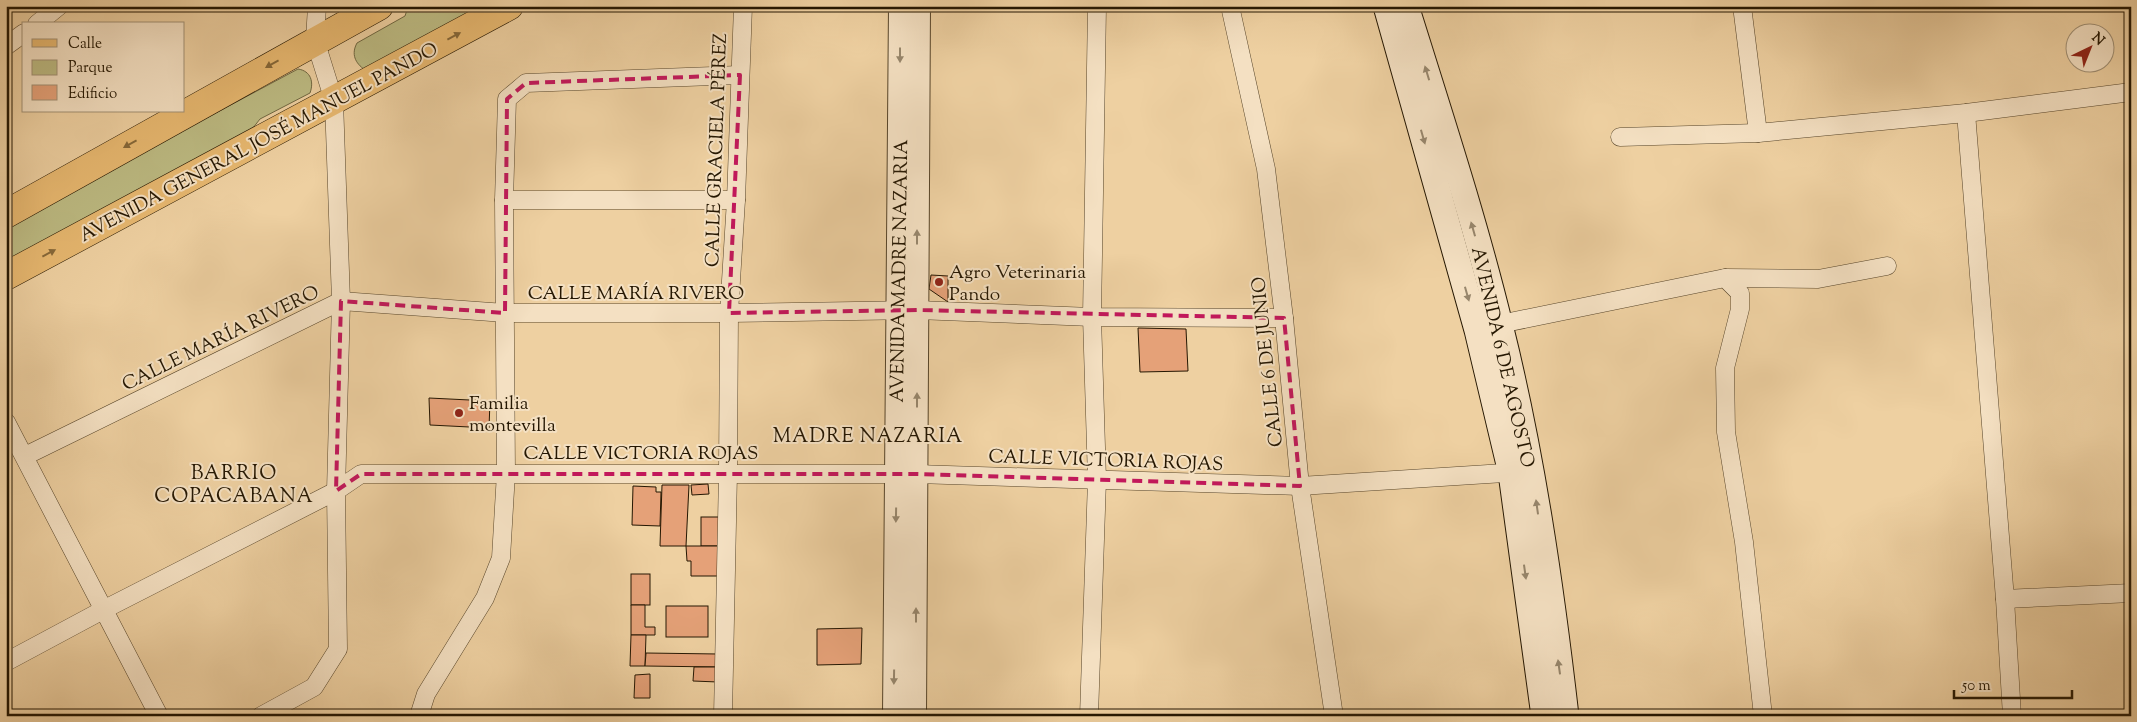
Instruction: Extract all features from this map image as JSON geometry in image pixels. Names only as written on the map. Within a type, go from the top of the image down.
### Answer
[{"type":"main road","points":[[6,214],[314,40],[379,6]]},
{"type":"main road","name":"AVENIDA GENERAL JOSÉ MANUEL PANDO","points":[[6,276],[509,6]]},
{"type":"main road","name":"AVENIDA 6 DE AGOSTO","points":[[1394,7],[1452,154],[1500,324],[1522,472],[1566,716]]},
{"type":"main road","name":"AVENIDA 6 DE AGOSTO","points":[[1394,7],[1477,330],[1522,472],[1544,716]]},
{"type":"street","points":[[39,22],[59,6]]},
{"type":"street","points":[[261,716],[314,687],[338,649],[336,491],[341,301],[334,101],[314,40],[317,6]]},
{"type":"street","name":"CALLE GRACIELA PÉREZ","points":[[723,716],[729,313],[736,200],[743,6]]},
{"type":"street","name":"AVENIDA MADRE NAZARIA","points":[[900,6],[907,310],[906,474],[915,716]]},
{"type":"street","name":"AVENIDA MADRE NAZARIA","points":[[907,310],[919,6]]},
{"type":"street","points":[[1089,716],[1097,480],[1092,317],[1097,6]]},
{"type":"street","name":"CALLE 6 DE JUNIO","points":[[1230,6],[1266,168],[1284,318],[1300,486],[1334,716]]},
{"type":"street","points":[[1742,6],[1758,133]]},
{"type":"street","points":[[6,46],[22,34]]},
{"type":"street","points":[[419,716],[426,694],[485,598],[501,558],[506,473],[504,200],[507,99],[526,83],[740,74]]},
{"type":"street","points":[[1620,137],[1758,133],[1966,112],[2131,92]]},
{"type":"street","points":[[1966,112],[2005,599],[2012,716]]},
{"type":"street","points":[[504,200],[736,200]]},
{"type":"street","points":[[1500,324],[1725,278],[1818,279],[1887,266]]},
{"type":"street","points":[[1725,278],[1740,293],[1740,309],[1726,368],[1726,432],[1744,542],[1763,716]]},
{"type":"street","name":"CALLE MARÍA RIVERO","points":[[24,456],[341,301],[505,313],[729,313],[907,310],[1092,317],[1284,318]]},
{"type":"street","points":[[6,422],[159,716]]},
{"type":"street","name":"CALLE VICTORIA ROJAS","points":[[6,662],[103,610],[336,491],[361,474],[906,474],[1300,486],[1522,472]]},
{"type":"street","name":"AVENIDA MADRE NAZARIA","points":[[894,716],[906,474]]},
{"type":"street","points":[[2005,599],[2131,593]]},
{"type":"highlighted area","points":[[740,75],[729,313],[917,310],[1284,318],[1300,486],[916,474],[361,474],[336,491],[341,301],[505,313],[507,99],[526,83]]},
{"type":"green space","points":[[413,6],[485,6],[365,70],[356,61],[354,55],[357,43],[405,16],[407,10]]},
{"type":"green space","points":[[298,69],[309,75],[312,85],[310,93],[260,119],[249,133],[6,263],[6,225]]},
{"type":"building","name":"Agro Veterinaria Pando","points":[[931,275],[948,276],[948,302],[929,289]]},
{"type":"building","points":[[1138,328],[1186,329],[1188,371],[1140,372]]},
{"type":"building","name":"Familia montevilla","points":[[429,398],[490,401],[489,428],[430,425]]},
{"type":"building","points":[[708,484],[709,494],[692,495],[691,485]]},
{"type":"building","points":[[662,485],[689,485],[686,546],[660,546]]},
{"type":"building","points":[[633,486],[656,487],[656,492],[661,492],[660,526],[632,525]]},
{"type":"building","points":[[701,517],[720,517],[720,546],[701,546]]},
{"type":"building","points":[[686,546],[720,546],[720,576],[691,576],[691,561],[687,561]]},
{"type":"building","points":[[631,574],[650,574],[650,605],[631,605]]},
{"type":"building","points":[[631,605],[645,605],[645,627],[655,627],[655,635],[631,635]]},
{"type":"building","points":[[666,606],[708,606],[708,637],[666,637]]},
{"type":"building","points":[[862,628],[861,664],[817,665],[817,629]]},
{"type":"building","points":[[631,635],[646,635],[645,666],[630,666]]},
{"type":"building","points":[[646,653],[718,654],[719,667],[645,666]]},
{"type":"building","points":[[694,667],[719,667],[718,682],[693,681]]},
{"type":"building","points":[[650,674],[650,698],[634,698],[635,675]]},
{"type":"building","points":[[656,711],[669,711],[669,716],[656,716]]},
{"type":"place","name":"Agro Veterinaria Pando","points":[[939,282]]},
{"type":"place","name":"Familia montevilla","points":[[459,413]]},
{"type":"district","name":"MADRE NAZARIA","points":[[868,435]]},
{"type":"district","name":"BARRIO COPACABANA","points":[[234,484]]}]
